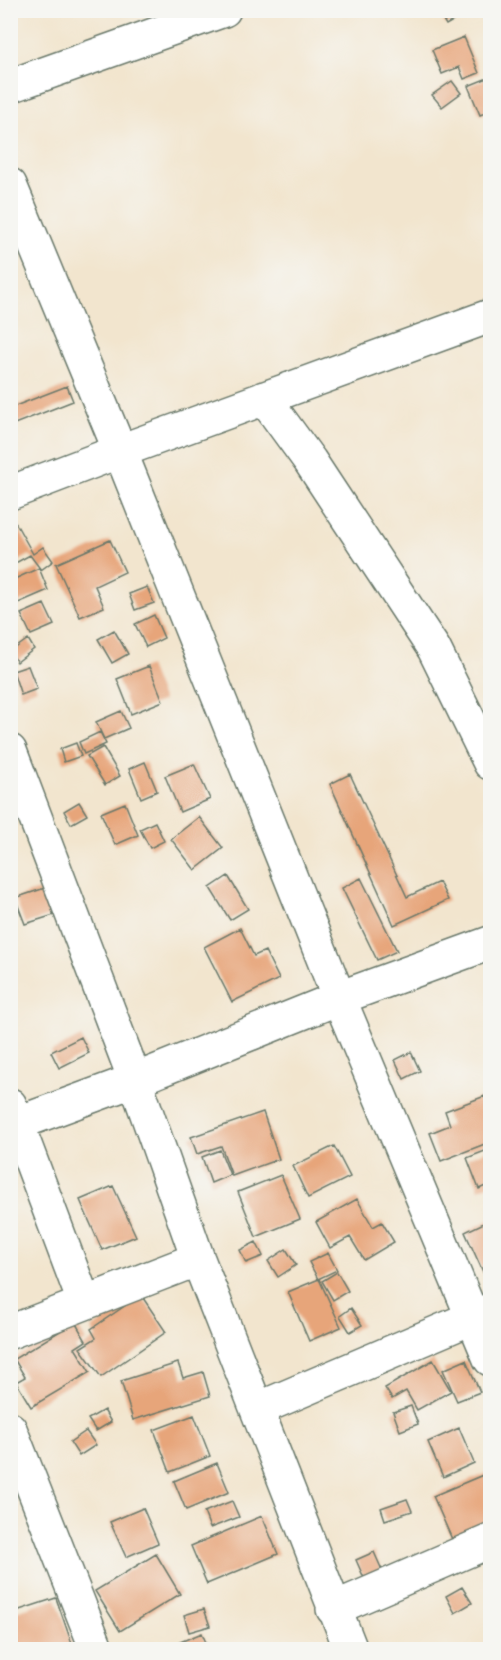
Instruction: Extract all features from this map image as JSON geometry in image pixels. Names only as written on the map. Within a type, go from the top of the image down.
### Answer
[{"type":"street","points":[[10,86],[224,10]]},
{"type":"street","points":[[10,185],[120,451],[339,998],[482,1314],[490,1359]]},
{"type":"street","points":[[10,493],[490,316]]},
{"type":"street","points":[[264,398],[310,461],[434,649],[490,763]]},
{"type":"street","points":[[10,751],[135,1080],[198,1259],[258,1409],[333,1609],[351,1650]]},
{"type":"street","points":[[84,1302],[13,1118],[135,1080],[339,998],[490,943]]},
{"type":"street","points":[[10,1332],[198,1259]]},
{"type":"street","points":[[258,1409],[482,1314]]},
{"type":"street","points":[[10,1429],[97,1650]]},
{"type":"street","points":[[333,1609],[490,1541]]},
{"type":"building","points":[[437,10],[472,10],[446,25]]},
{"type":"building","points":[[464,37],[479,73],[464,79],[459,67],[442,74],[432,50]]},
{"type":"building","points":[[490,77],[490,111],[480,115],[468,86]]},
{"type":"building","points":[[452,81],[461,93],[442,107],[432,95]]},
{"type":"building","points":[[67,386],[73,401],[12,425],[10,408]]},
{"type":"building","points":[[10,513],[33,554],[43,547],[53,561],[41,570],[30,555],[10,566]]},
{"type":"building","points":[[110,540],[125,572],[95,586],[104,607],[80,617],[56,564]]},
{"type":"building","points":[[39,568],[48,590],[16,604],[14,599],[10,600],[10,581]]},
{"type":"building","points":[[147,587],[154,603],[135,610],[129,594]]},
{"type":"building","points":[[44,604],[54,625],[31,635],[21,614]]},
{"type":"building","points":[[154,615],[164,638],[146,647],[135,624]]},
{"type":"building","points":[[114,630],[128,654],[112,663],[98,639]]},
{"type":"building","points":[[28,639],[34,649],[17,662],[10,652]]},
{"type":"building","points":[[28,666],[37,689],[21,695],[13,671]]},
{"type":"building","points":[[149,666],[163,701],[131,714],[117,679]]},
{"type":"building","points":[[121,711],[129,728],[104,739],[96,722]]},
{"type":"building","points":[[100,732],[106,744],[84,754],[79,742]]},
{"type":"building","points":[[76,743],[81,756],[64,762],[60,749]]},
{"type":"building","points":[[103,747],[120,776],[105,785],[87,756]]},
{"type":"building","points":[[145,762],[157,791],[141,798],[129,769]]},
{"type":"building","points":[[194,764],[210,799],[180,812],[165,776]]},
{"type":"building","points":[[350,774],[407,897],[439,882],[448,900],[394,925],[330,784]]},
{"type":"building","points":[[79,802],[87,815],[71,824],[64,811]]},
{"type":"building","points":[[125,803],[138,835],[115,845],[101,813]]},
{"type":"building","points":[[199,817],[223,848],[195,870],[171,839]]},
{"type":"building","points":[[155,822],[164,841],[150,848],[140,829]]},
{"type":"building","points":[[228,876],[248,909],[230,920],[210,888]]},
{"type":"building","points":[[361,878],[397,951],[377,960],[342,888]]},
{"type":"building","points":[[45,888],[54,915],[25,924],[15,898]]},
{"type":"building","points":[[240,928],[254,956],[265,951],[279,979],[232,1002],[204,947]]},
{"type":"building","points":[[81,1037],[89,1053],[59,1068],[51,1052]]},
{"type":"building","points":[[411,1052],[420,1071],[404,1079],[395,1060]]},
{"type":"building","points":[[485,1096],[490,1109],[490,1142],[441,1161],[430,1133],[450,1125],[445,1111]]},
{"type":"building","points":[[263,1112],[279,1159],[232,1176],[221,1146],[197,1154],[191,1137]]},
{"type":"building","points":[[334,1146],[350,1177],[308,1198],[293,1166]]},
{"type":"building","points":[[490,1149],[490,1184],[479,1189],[467,1158]]},
{"type":"building","points":[[220,1150],[230,1175],[211,1183],[202,1157]]},
{"type":"building","points":[[281,1175],[300,1219],[256,1237],[238,1192]]},
{"type":"building","points":[[113,1186],[136,1236],[102,1250],[80,1200]]},
{"type":"building","points":[[357,1199],[373,1227],[382,1222],[394,1242],[364,1260],[350,1237],[330,1248],[316,1222]]},
{"type":"building","points":[[490,1220],[490,1271],[484,1274],[465,1232]]},
{"type":"building","points":[[256,1242],[263,1256],[246,1263],[240,1250]]},
{"type":"building","points":[[286,1249],[296,1265],[278,1277],[268,1261]]},
{"type":"building","points":[[328,1253],[337,1270],[318,1279],[309,1262]]},
{"type":"building","points":[[337,1272],[348,1291],[333,1300],[322,1281]]},
{"type":"building","points":[[319,1279],[341,1327],[309,1341],[288,1292]]},
{"type":"building","points":[[141,1295],[166,1332],[101,1377],[80,1348],[96,1338],[91,1329]]},
{"type":"building","points":[[351,1308],[362,1325],[350,1332],[340,1316]]},
{"type":"building","points":[[75,1322],[86,1341],[75,1348],[90,1372],[31,1407],[16,1382],[25,1377],[14,1359]]},
{"type":"building","points":[[433,1360],[451,1391],[417,1410],[406,1391],[392,1399],[385,1388]]},
{"type":"building","points":[[466,1360],[480,1392],[457,1401],[443,1370]]},
{"type":"building","points":[[178,1363],[183,1378],[203,1372],[210,1396],[133,1420],[121,1381]]},
{"type":"building","points":[[411,1406],[418,1424],[400,1431],[393,1412]]},
{"type":"building","points":[[104,1410],[111,1422],[96,1431],[88,1419]]},
{"type":"building","points":[[194,1415],[210,1456],[170,1472],[154,1430]]},
{"type":"building","points":[[459,1428],[474,1463],[443,1477],[428,1442]]},
{"type":"building","points":[[86,1431],[96,1445],[79,1456],[70,1442]]},
{"type":"building","points":[[217,1463],[229,1492],[186,1510],[174,1481]]},
{"type":"building","points":[[490,1472],[490,1531],[455,1546],[433,1496]]},
{"type":"building","points":[[407,1499],[412,1511],[385,1520],[381,1508]]},
{"type":"building","points":[[232,1501],[239,1517],[210,1528],[204,1512]]},
{"type":"building","points":[[143,1508],[158,1543],[126,1557],[110,1522]]},
{"type":"building","points":[[262,1516],[278,1554],[207,1584],[191,1546]]},
{"type":"building","points":[[374,1552],[382,1570],[364,1578],[356,1560]]},
{"type":"building","points":[[156,1554],[180,1594],[120,1631],[95,1591]]},
{"type":"building","points":[[462,1587],[472,1603],[455,1613],[446,1596]]},
{"type":"building","points":[[56,1598],[72,1644],[56,1650],[10,1650],[10,1613]]},
{"type":"building","points":[[204,1609],[210,1626],[189,1632],[184,1615]]},
{"type":"building","points":[[202,1633],[209,1650],[163,1650],[163,1649]]}]
